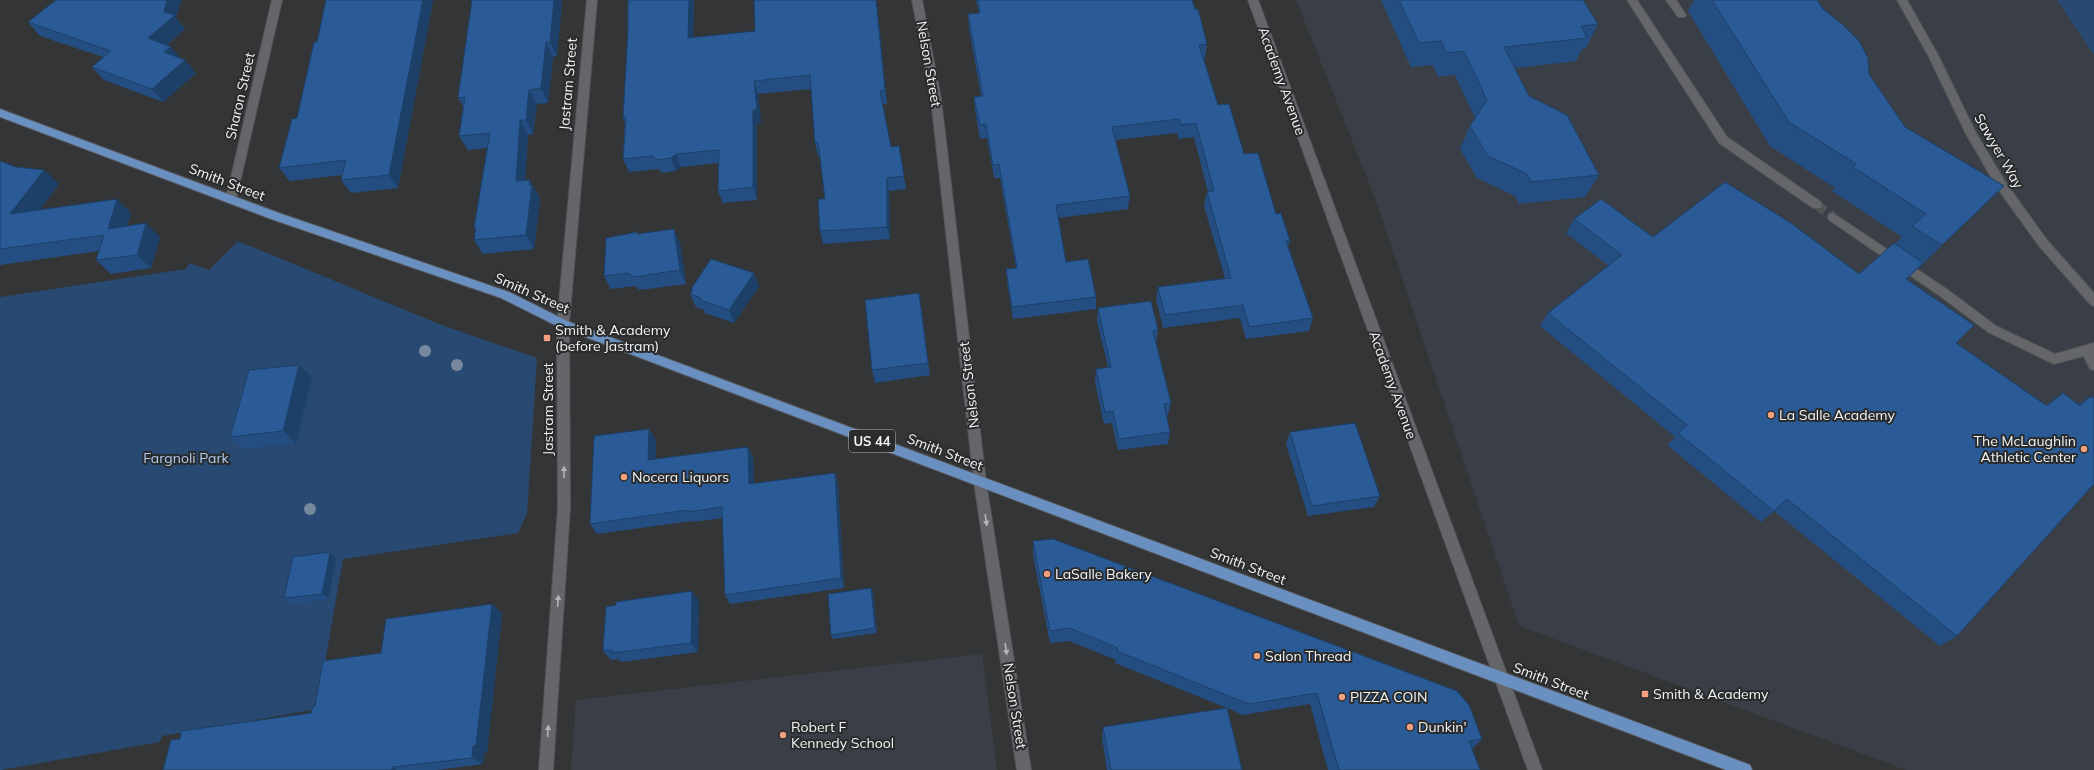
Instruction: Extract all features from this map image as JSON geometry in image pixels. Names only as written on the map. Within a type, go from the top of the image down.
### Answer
[{"type":"main road","name":"Smith Street","points":[[0,112],[275,216],[505,295],[563,324],[1745,770]]},
{"type":"street","name":"Sharon Street","points":[[231,199],[277,0]]},
{"type":"street","name":"Jastram Street","points":[[546,770],[564,508],[563,324],[592,0]]},
{"type":"street","name":"Nelson Street","points":[[917,0],[936,99],[980,482],[1024,770]]},
{"type":"street","name":"Academy Avenue","points":[[1253,0],[1535,770]]},
{"type":"street","points":[[1632,0],[1723,140],[1817,205]]},
{"type":"street","points":[[1671,0],[1680,15]]},
{"type":"street","name":"Sawyer Way","points":[[1902,0],[1932,55],[1971,134],[2002,186],[2043,243],[2094,301]]},
{"type":"street","points":[[1833,217],[1944,293],[1992,329],[2054,359],[2091,349],[2094,365]]},
{"type":"shaded area","name":"La Salle Academy","points":[[1296,0],[2094,0],[2094,770],[1906,770],[1519,626],[1377,203]]},
{"type":"shaded area","name":"Robert F Kennedy School","points":[[982,654],[997,770],[571,770],[576,700]]},
{"type":"green space","points":[[2057,0],[2094,0],[2094,55]]},
{"type":"green space","name":"Fargnoli Park","points":[[238,241],[439,324],[537,358],[527,514],[518,533],[343,559],[317,709],[162,736],[160,742],[0,770],[0,297],[186,269],[189,263],[209,270]]},
{"type":"building","points":[[56,0],[167,0],[164,12],[175,15],[148,38],[171,47],[164,52],[185,60],[152,89],[92,67],[111,51],[28,22]]},
{"type":"building","points":[[326,0],[423,0],[389,175],[341,180],[346,160],[279,168],[292,119],[297,118],[314,42],[317,42]]},
{"type":"building","points":[[472,0],[554,0],[550,42],[546,42],[541,88],[529,90],[526,120],[520,120],[516,181],[530,180],[529,185],[532,185],[526,235],[474,240],[476,227],[474,228],[490,133],[459,136],[465,97],[458,98]]},
{"type":"building","points":[[628,0],[689,0],[688,38],[755,31],[754,0],[876,0],[885,90],[880,91],[891,147],[899,146],[904,176],[887,178],[887,227],[820,231],[818,199],[825,199],[818,142],[815,143],[810,75],[754,81],[757,109],[753,110],[753,187],[718,191],[719,150],[676,154],[671,158],[657,160],[653,156],[623,159],[626,117],[623,118],[628,30]]},
{"type":"building","points":[[978,0],[1192,0],[1195,9],[1198,9],[1207,44],[1199,45],[1218,105],[1229,104],[1244,154],[1258,153],[1276,214],[1281,213],[1290,241],[1286,241],[1313,318],[1249,327],[1243,305],[1165,315],[1158,287],[1231,278],[1207,192],[1214,191],[1196,123],[1181,125],[1179,119],[1112,127],[1130,196],[1056,205],[1066,262],[1088,259],[1096,297],[1012,307],[1006,269],[1017,268],[999,164],[993,165],[986,124],[980,125],[974,97],[983,96],[968,14],[980,13]]},
{"type":"building","points":[[1399,0],[1583,0],[1598,24],[1581,26],[1587,38],[1504,47],[1529,96],[1567,115],[1599,175],[1531,182],[1527,174],[1488,156],[1470,126],[1487,100],[1464,51],[1447,53],[1441,41],[1419,43]]},
{"type":"building","points":[[1712,0],[1817,0],[1823,9],[1843,25],[1859,41],[1868,58],[1869,74],[1905,127],[2004,186],[1942,245],[1912,226],[1926,214],[1853,167],[1856,164],[1789,122]]},
{"type":"building","points":[[0,161],[16,167],[44,170],[10,214],[117,199],[108,229],[146,223],[137,255],[96,260],[104,235],[0,249]]},
{"type":"building","points":[[1725,182],[1791,223],[1859,274],[1894,243],[1923,263],[1906,279],[1974,325],[1956,343],[2047,406],[2063,393],[2080,406],[2091,396],[2094,398],[2094,484],[1957,636],[1787,499],[1774,511],[1678,433],[1687,425],[1548,313],[1622,255],[1574,219],[1601,199],[1653,237]]},
{"type":"building","points":[[674,229],[680,270],[634,277],[628,273],[604,276],[606,238],[637,232],[637,234]]},
{"type":"building","points":[[711,259],[754,273],[729,310],[700,300],[701,298],[690,294],[693,290],[691,289]]},
{"type":"building","points":[[919,293],[928,363],[872,370],[865,300]]},
{"type":"building","points":[[1151,301],[1158,330],[1153,331],[1171,403],[1164,404],[1170,432],[1119,439],[1113,411],[1105,412],[1096,369],[1111,367],[1098,308]]},
{"type":"building","points":[[299,365],[283,431],[230,437],[249,370]]},
{"type":"building","points":[[1355,423],[1380,496],[1312,506],[1290,432]]},
{"type":"building","points":[[649,429],[648,460],[748,447],[749,484],[835,473],[841,578],[725,595],[722,507],[687,512],[687,510],[590,524],[594,436]]},
{"type":"building","points":[[1053,539],[1457,691],[1469,705],[1482,739],[1469,741],[1480,770],[1339,770],[1317,693],[1249,704],[1117,651],[1118,648],[1069,628],[1050,631],[1033,541]]},
{"type":"building","points":[[330,552],[322,594],[284,598],[293,557]]},
{"type":"building","points":[[871,588],[875,628],[831,635],[828,594]]},
{"type":"building","points":[[692,591],[691,643],[612,653],[613,650],[603,651],[606,607],[616,605],[616,602]]},
{"type":"building","points":[[492,604],[476,745],[473,746],[472,758],[392,767],[392,770],[163,770],[171,740],[180,739],[181,731],[311,713],[313,706],[315,706],[323,661],[381,653],[386,619]]},
{"type":"building","points":[[1227,708],[1242,770],[1111,770],[1103,727]]},
{"type":"tunnel","points":[[1817,205],[1833,217]]},
{"type":"place","name":"Smith & Academy (before Jastram)","points":[[547,338]]},
{"type":"place","name":"La Salle Academy","points":[[1771,415]]},
{"type":"place","name":"The McLaughlin Athletic Center","points":[[2084,449]]},
{"type":"place","name":"Nocera Liquors","points":[[624,477]]},
{"type":"place","name":"LaSalle Bakery","points":[[1047,574]]},
{"type":"place","name":"Salon Thread","points":[[1257,656]]},
{"type":"place","name":"Smith & Academy","points":[[1645,694]]},
{"type":"place","name":"PIZZA COIN","points":[[1342,697]]},
{"type":"place","name":"Dunkin'","points":[[1410,727]]},
{"type":"place","name":"Robert F Kennedy School","points":[[783,735]]}]
